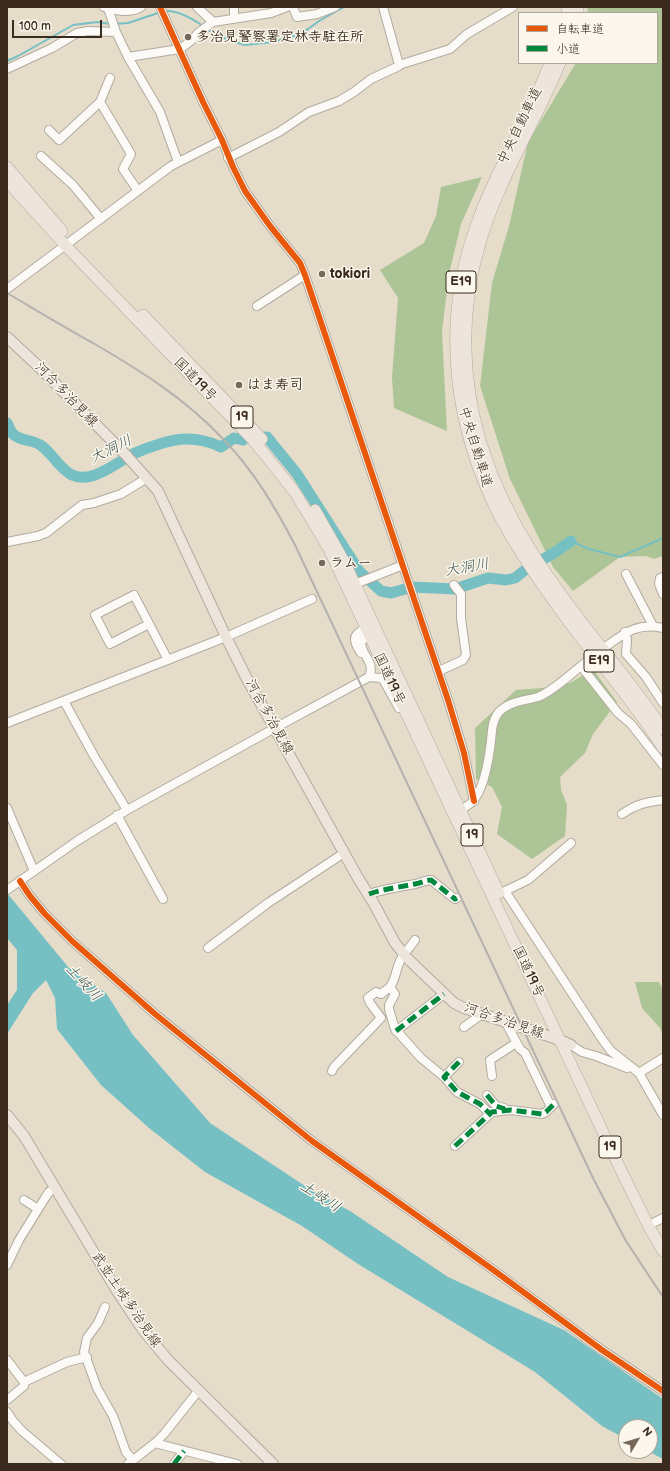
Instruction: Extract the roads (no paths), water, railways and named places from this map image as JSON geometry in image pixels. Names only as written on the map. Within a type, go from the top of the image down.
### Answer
[{"type":"highway","name":"中央自動車道","points":[[550,64],[536,95],[497,173],[479,216],[464,263],[457,310],[456,357],[461,409],[476,461],[502,510],[531,551],[540,572],[570,623],[633,705],[663,748]]},
{"type":"highway","name":"中央自動車道","points":[[502,510],[496,487],[477,432],[471,407],[466,357],[467,310],[474,265],[488,220],[499,191],[544,100],[560,64]]},
{"type":"highway","name":"国道19号","points":[[7,167],[68,243],[254,441],[284,477],[305,508],[329,549],[457,812]]},
{"type":"highway","name":"国道19号","points":[[7,181],[227,401],[279,459],[310,502],[345,563],[360,583],[369,629],[411,725],[499,893],[630,1190],[663,1251]]},
{"type":"highway","name":"中央自動車道","points":[[540,572],[638,693],[663,729]]},
{"type":"highway","name":"国道19号","points":[[565,1043],[629,1170],[659,1220],[663,1236]]},
{"type":"main road","name":"河合多治見線","points":[[7,337],[38,366],[128,458],[158,491],[164,501],[226,637],[274,728],[395,942],[404,954],[454,1003],[565,1043]]},
{"type":"main road","name":"武並土岐多治見線","points":[[7,1115],[24,1136],[117,1291],[143,1330],[168,1360],[273,1464]]},
{"type":"street","points":[[106,8],[130,12],[142,7]]},
{"type":"street","points":[[160,7],[222,140],[228,158],[245,191],[270,226],[300,263],[305,275],[439,672],[464,753],[474,801]]},
{"type":"street","points":[[197,7],[213,22]]},
{"type":"street","points":[[234,7],[234,19]]},
{"type":"street","points":[[128,57],[180,49],[213,22],[272,13],[287,7]]},
{"type":"street","points":[[293,7],[297,17],[317,14],[335,7]]},
{"type":"street","points":[[383,7],[399,65]]},
{"type":"street","points":[[228,158],[279,132],[309,112],[339,100],[354,92],[371,79],[399,65],[450,49],[467,34],[502,10],[513,7]]},
{"type":"street","points":[[106,8],[128,57],[160,112],[178,162]]},
{"type":"street","points":[[7,69],[52,48],[77,33],[88,31],[116,32]]},
{"type":"street","points":[[49,130],[59,140],[100,102],[110,78]]},
{"type":"street","points":[[100,102],[131,154],[123,169],[138,191]]},
{"type":"street","points":[[7,289],[178,162],[222,140]]},
{"type":"street","points":[[41,156],[73,185],[101,219]]},
{"type":"street","points":[[257,306],[305,275]]},
{"type":"street","points":[[7,540],[38,536],[46,533],[82,505],[94,503],[121,494],[147,478]]},
{"type":"street","points":[[360,583],[403,565]]},
{"type":"street","points":[[626,574],[653,626]]},
{"type":"street","points":[[663,577],[660,578],[659,584],[663,594]]},
{"type":"street","points":[[439,672],[463,660],[466,655],[461,618],[461,594],[456,588]]},
{"type":"street","points":[[149,624],[110,644],[95,614],[134,595],[168,660]]},
{"type":"street","points":[[7,723],[226,637],[312,599]]},
{"type":"street","points":[[608,645],[625,632],[636,628],[653,626],[663,628]]},
{"type":"street","points":[[369,629],[361,646],[364,654],[371,663],[372,668],[369,677]]},
{"type":"street","points":[[359,682],[367,672],[368,668],[354,639],[356,634],[369,629]]},
{"type":"street","points":[[625,632],[627,640],[626,654],[646,678],[663,703]]},
{"type":"street","points":[[457,812],[474,801],[484,778],[492,728],[494,720],[499,712],[514,702],[540,696],[590,659]]},
{"type":"street","points":[[581,666],[618,713],[631,724],[663,765]]},
{"type":"street","points":[[411,725],[391,695],[384,681],[381,678],[369,677],[117,815],[13,885],[30,896],[45,914],[72,941],[155,1014],[312,1141],[492,1269],[602,1350],[663,1391]]},
{"type":"street","points":[[64,701],[94,756],[127,810]]},
{"type":"street","points":[[622,814],[634,806],[645,802],[663,800]]},
{"type":"street","points":[[7,808],[34,871]]},
{"type":"street","points":[[117,815],[163,899]]},
{"type":"street","points":[[571,843],[528,880],[499,893],[602,1040],[611,1051],[639,1073],[663,1115]]},
{"type":"street","points":[[208,948],[268,903],[344,853]]},
{"type":"street","points":[[369,894],[431,880],[455,900],[457,898]]},
{"type":"street","points":[[332,1071],[334,1067],[381,1018],[368,998],[376,992],[381,994],[393,984],[396,971],[404,954],[415,940]]},
{"type":"street","points":[[390,987],[395,994],[389,1005],[389,1009],[396,1031],[421,1058],[444,1077],[457,1092],[480,1104],[490,1114]]},
{"type":"street","points":[[396,1031],[444,994]]},
{"type":"street","points":[[464,1027],[478,1017],[480,1013]]},
{"type":"street","points":[[456,1146],[490,1114],[497,1111],[507,1110],[542,1114],[553,1106],[525,1053],[516,1043],[505,1022]]},
{"type":"street","points":[[492,1076],[490,1060],[516,1043]]},
{"type":"street","points":[[565,1043],[582,1052],[639,1073]]},
{"type":"street","points":[[639,1073],[663,1058]]},
{"type":"street","points":[[444,1077],[459,1062]]},
{"type":"street","points":[[487,1095],[496,1106],[507,1110]]},
{"type":"street","points":[[7,1265],[19,1240],[38,1209],[49,1192],[55,1188]]},
{"type":"street","points":[[24,1200],[38,1209]]},
{"type":"street","points":[[105,1307],[98,1323],[86,1338],[84,1347],[97,1388],[113,1416],[130,1462],[155,1443],[199,1390]]},
{"type":"street","points":[[7,1400],[24,1386],[24,1382],[68,1362],[86,1357]]},
{"type":"street","points":[[7,1360],[24,1382]]},
{"type":"street","points":[[7,1412],[22,1431],[61,1464]]},
{"type":"street","points":[[155,1443],[237,1464]]},
{"type":"street","points":[[174,1464],[184,1451]]},
{"type":"water","name":"土岐川","points":[[7,893],[69,968],[106,993],[133,1035],[210,1123],[311,1190],[350,1211],[448,1277],[564,1330],[663,1399],[663,1459],[658,1456],[658,1419],[618,1419],[618,1435],[602,1426],[535,1372],[358,1264],[302,1226],[205,1172],[149,1128],[101,1085],[57,1029],[55,998],[46,980],[33,993],[7,1034],[7,1005],[17,990],[17,950],[7,938]]},
{"type":"waterway","points":[[206,29],[228,40],[245,45],[273,42],[294,36],[344,7]]},
{"type":"waterway","points":[[165,11],[180,13],[203,26]]},
{"type":"waterway","points":[[115,24],[128,23],[161,12]]},
{"type":"waterway","points":[[7,61],[73,25],[97,22],[111,24]]},
{"type":"waterway","name":"大洞川","points":[[7,423],[11,432],[16,437],[40,444],[64,469],[72,475],[80,477],[96,475],[133,454],[173,440],[186,439],[209,442],[221,447],[234,438],[243,440]]},
{"type":"waterway","name":"大洞川","points":[[265,437],[267,437],[297,474],[359,571],[381,591],[391,593],[412,587],[455,589],[488,578],[506,580],[515,578],[571,541]]},
{"type":"waterway","name":"大洞川","points":[[571,541],[589,549],[620,557],[663,538]]},
{"type":"railway","points":[[7,293],[146,375],[179,399],[194,411],[224,440],[245,464],[263,490],[295,545],[594,1180],[626,1241],[663,1297]]},
{"type":"place","name":"多治見警察署定林寺駐在所","points":[[188,37]]},
{"type":"place","name":"tokiori","points":[[322,274]]},
{"type":"place","name":"はま寿司","points":[[239,385]]},
{"type":"place","name":"ラムー","points":[[322,563]]}]
